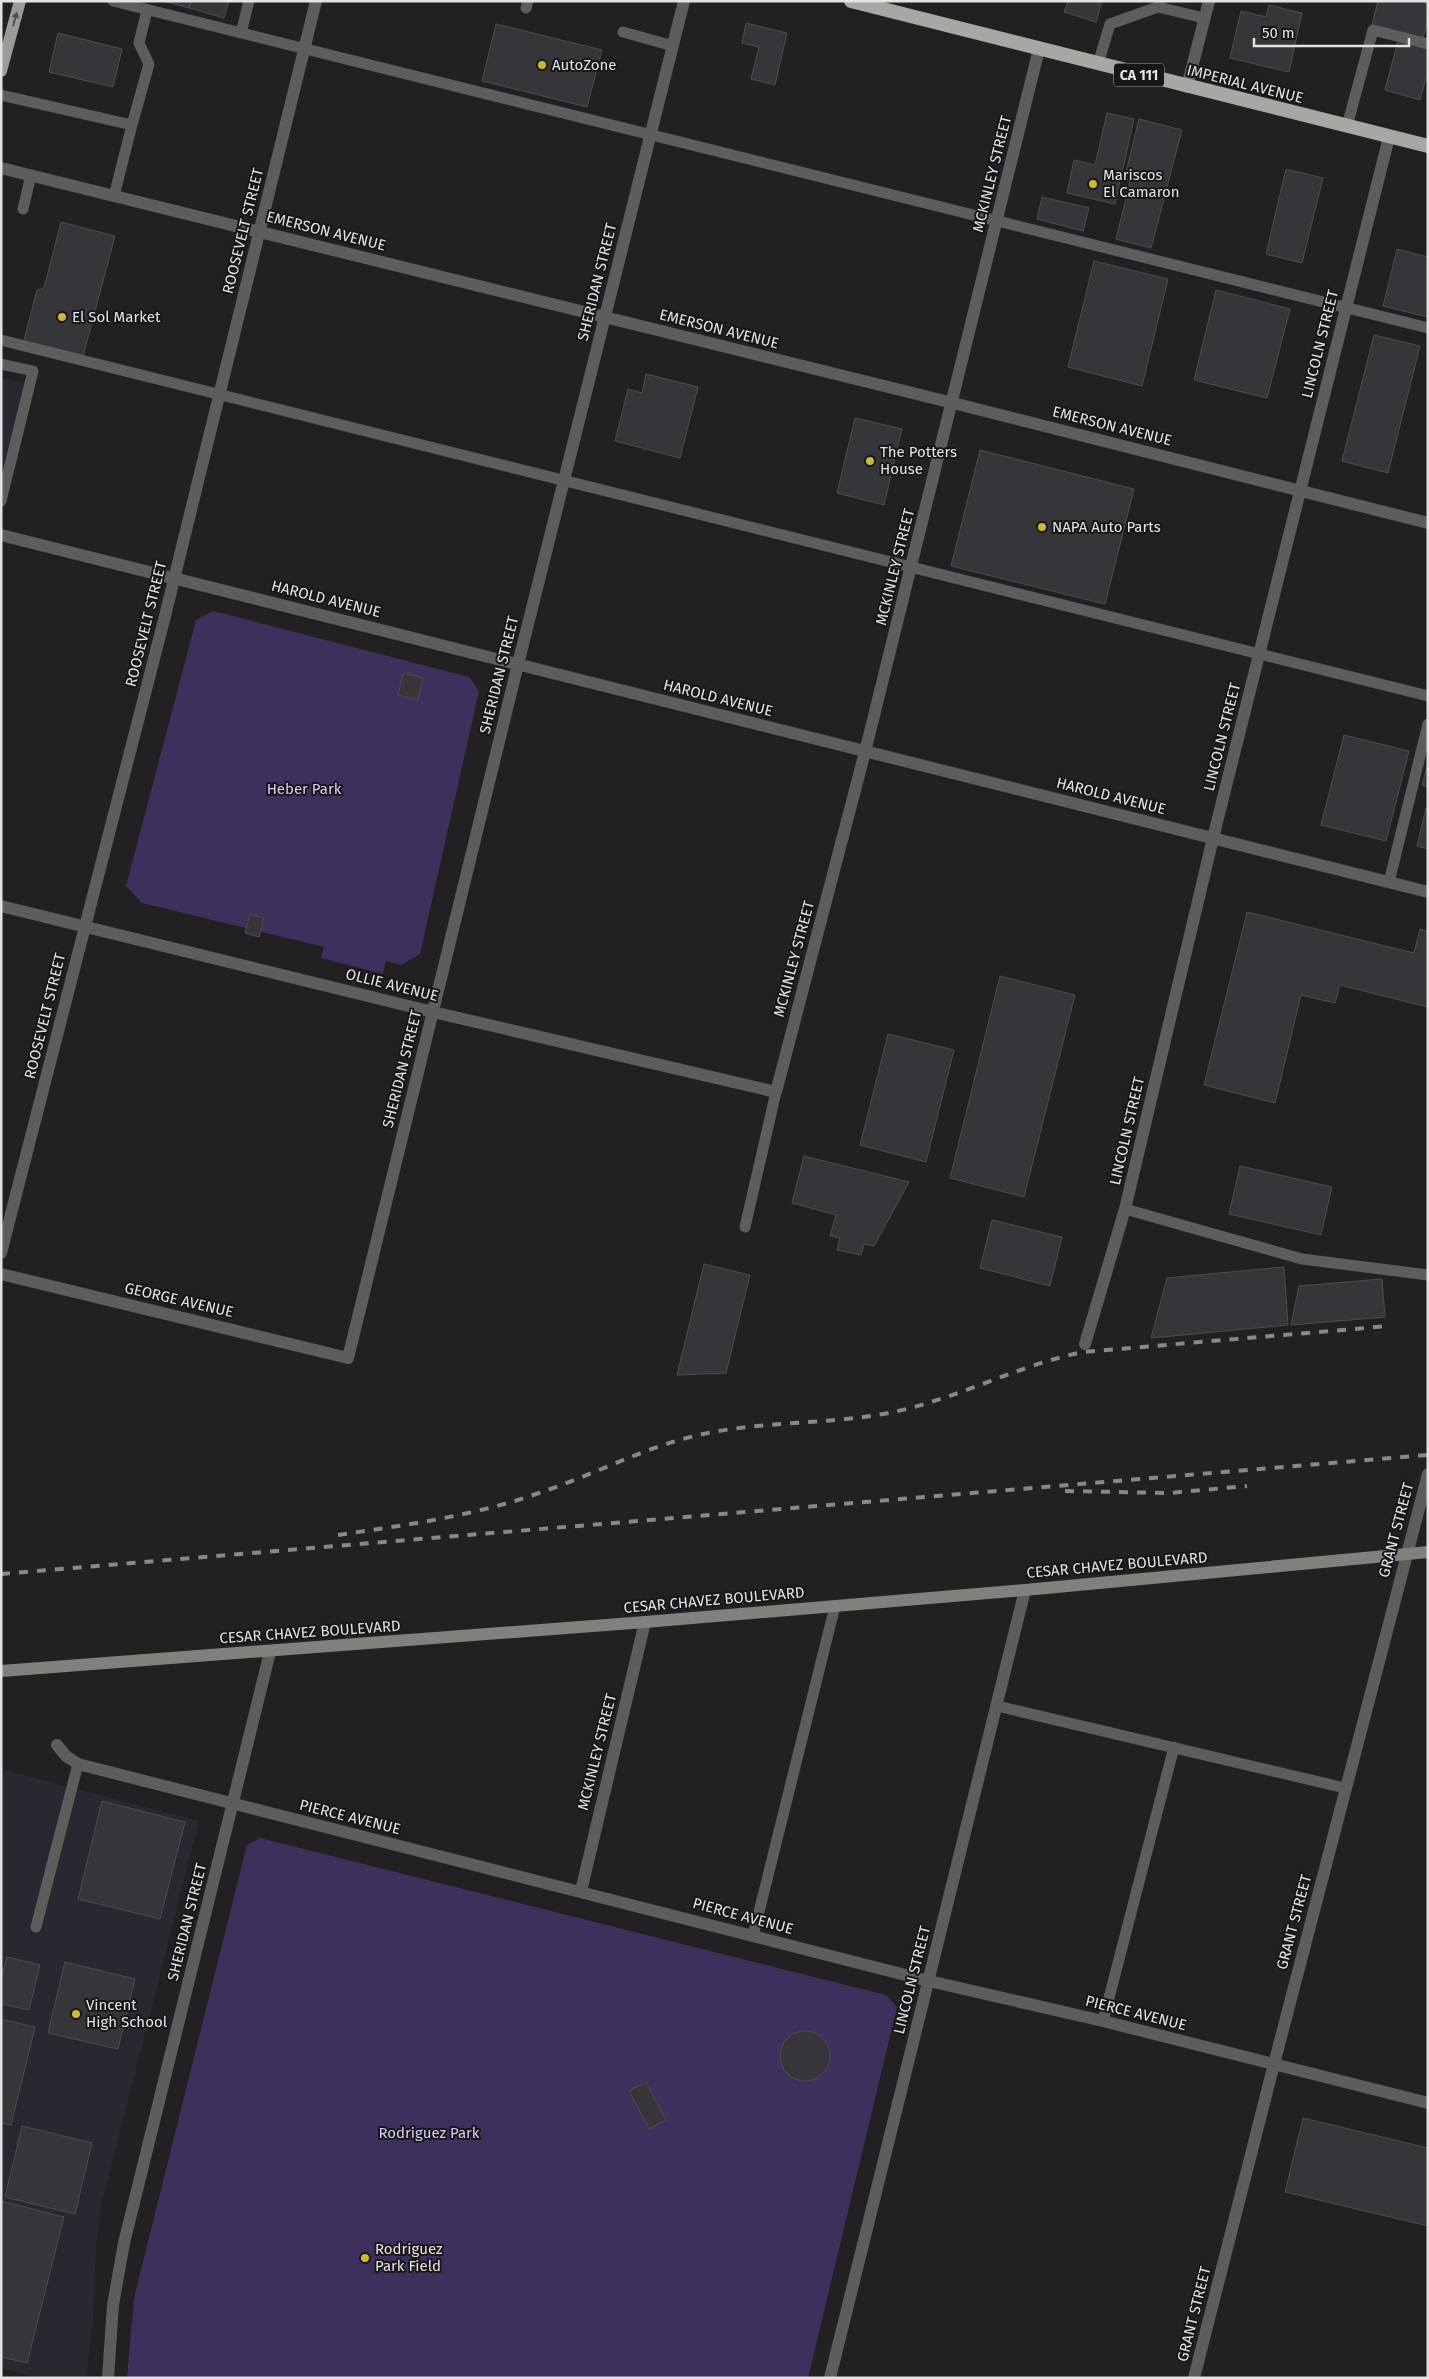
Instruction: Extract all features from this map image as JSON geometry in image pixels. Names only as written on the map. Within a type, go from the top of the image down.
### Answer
[{"type":"highway","name":"IMPERIAL AVENUE","points":[[851,1],[880,5],[1039,49],[1428,146]]},
{"type":"main road","points":[[1,71],[20,1]]},
{"type":"main road","name":"CESAR CHAVEZ BOULEVARD","points":[[1,1671],[646,1622],[1406,1556],[1428,1552]]},
{"type":"street","name":"ROOSEVELT STREET","points":[[1,1254],[174,578],[316,1]]},
{"type":"street","name":"SHERIDAN STREET","points":[[348,1358],[518,664],[684,1]]},
{"type":"street","points":[[1187,87],[1209,1]]},
{"type":"street","name":"MCKINLEY STREET","points":[[776,1092],[912,567],[1039,49]]},
{"type":"street","name":"LINCOLN STREET","points":[[1085,1344],[1125,1209],[1259,654],[1389,137]]},
{"type":"street","name":"EMERSON AVENUE","points":[[1,168],[953,403],[1428,523]]},
{"type":"street","name":"HAROLD AVENUE","points":[[1,535],[1428,892]]},
{"type":"street","name":"OLLIE AVENUE","points":[[1,906],[433,1012],[776,1092]]},
{"type":"street","name":"GEORGE AVENUE","points":[[1,1274],[348,1358]]},
{"type":"street","name":"GRANT STREET","points":[[1194,2378],[1345,1788],[1428,1474]]},
{"type":"street","name":"LINCOLN STREET","points":[[830,2378],[1025,1590]]},
{"type":"street","name":"MCKINLEY STREET","points":[[581,1891],[646,1622]]},
{"type":"street","name":"SHERIDAN STREET","points":[[108,2378],[114,2305],[124,2243],[270,1652]]},
{"type":"street","name":"PIERCE AVENUE","points":[[57,1745],[66,1756],[78,1764],[232,1805],[581,1891],[929,1981],[1103,2021],[1428,2103]]},
{"type":"lane","points":[[113,1],[1428,328]]},
{"type":"lane","points":[[241,33],[249,1]]},
{"type":"lane","points":[[1098,64],[1110,24],[1159,4],[1204,18]]},
{"type":"lane","points":[[114,196],[149,64],[139,43],[147,10]]},
{"type":"lane","points":[[1347,126],[1373,30],[1428,44]]},
{"type":"lane","points":[[623,32],[673,46]]},
{"type":"lane","points":[[1,95],[132,125]]},
{"type":"lane","points":[[23,209],[31,175]]},
{"type":"lane","points":[[1,340],[1428,696]]},
{"type":"lane","points":[[1,364],[32,371],[1,501]]},
{"type":"lane","points":[[1389,882],[1428,724]]},
{"type":"lane","points":[[744,1227],[776,1092]]},
{"type":"lane","points":[[1125,1209],[1302,1258],[1428,1275]]},
{"type":"lane","points":[[753,1936],[835,1606]]},
{"type":"lane","points":[[997,1706],[1345,1788]]},
{"type":"lane","points":[[1103,2021],[1174,1747]]},
{"type":"lane","points":[[36,1927],[78,1764]]},
{"type":"shaded area","points":[[1,378],[25,384],[1,475]]},
{"type":"shaded area","name":"Vincent High School","points":[[1,1769],[199,1821],[101,2206],[96,2247],[93,2323],[86,2378],[39,2378],[1,2368]]},
{"type":"green space","name":"Heber Park","points":[[213,611],[469,677],[479,691],[420,954],[401,965],[386,961],[383,974],[321,958],[324,947],[142,903],[126,886],[196,620]]},
{"type":"green space","name":"Rodriguez Park","points":[[260,1838],[886,1995],[897,2007],[808,2378],[127,2378],[134,2298],[247,1845]]},
{"type":"building","points":[[163,1],[191,1],[189,8]]},
{"type":"building","points":[[191,1],[229,1],[224,18],[189,8]]},
{"type":"building","points":[[1068,1],[1102,1],[1096,22],[1064,12]]},
{"type":"building","points":[[1378,1],[1423,1],[1428,5],[1428,19],[1423,38],[1372,25]]},
{"type":"building","points":[[1269,5],[1302,13],[1289,72],[1230,58],[1241,11],[1266,17]]},
{"type":"building","points":[[746,23],[787,33],[775,85],[751,79],[759,47],[742,43]]},
{"type":"building","name":"AutoZone","points":[[496,24],[602,50],[587,107],[482,81]]},
{"type":"building","points":[[58,33],[122,49],[113,87],[49,72]]},
{"type":"building","points":[[1398,41],[1428,49],[1428,70],[1420,100],[1385,90]]},
{"type":"building","points":[[1107,113],[1134,119],[1115,204],[1067,193],[1074,160],[1095,165]]},
{"type":"building","points":[[1139,119],[1182,130],[1151,248],[1116,239],[1130,182],[1124,180]]},
{"type":"building","points":[[1286,169],[1323,178],[1302,263],[1266,254]]},
{"type":"building","points":[[1042,197],[1089,208],[1083,231],[1037,219]]},
{"type":"building","name":"El Sol Market","points":[[61,222],[115,236],[82,360],[23,344],[37,290],[44,288]]},
{"type":"building","points":[[1397,249],[1428,257],[1428,317],[1383,306]]},
{"type":"building","points":[[1094,261],[1168,279],[1142,386],[1068,367]]},
{"type":"building","points":[[1216,290],[1290,309],[1267,398],[1194,380]]},
{"type":"building","points":[[1374,335],[1420,346],[1388,473],[1342,461]]},
{"type":"building","points":[[646,374],[698,387],[680,458],[615,441],[628,389],[642,393]]},
{"type":"building","name":"The Potters House","points":[[855,418],[902,429],[884,505],[837,493]]},
{"type":"building","name":"NAPA Auto Parts","points":[[980,450],[1134,489],[1105,604],[951,566]]},
{"type":"building","points":[[403,673],[423,678],[418,700],[398,695]]},
{"type":"building","points":[[1344,735],[1409,751],[1386,841],[1321,825]]},
{"type":"building","points":[[1428,763],[1428,787],[1422,785]]},
{"type":"building","points":[[1426,808],[1428,809],[1428,849],[1417,846]]},
{"type":"building","points":[[1247,912],[1414,953],[1420,929],[1428,932],[1428,1007],[1340,985],[1335,1003],[1301,995],[1275,1103],[1204,1085]]},
{"type":"building","points":[[250,914],[264,918],[259,937],[245,933]]},
{"type":"building","points":[[1000,976],[1075,995],[1024,1197],[950,1178]]},
{"type":"building","points":[[888,1034],[954,1050],[926,1162],[860,1145]]},
{"type":"building","points":[[804,1156],[909,1182],[874,1246],[864,1244],[861,1255],[837,1250],[840,1238],[830,1236],[836,1215],[792,1203]]},
{"type":"building","points":[[1240,1166],[1332,1187],[1321,1235],[1229,1214]]},
{"type":"building","points":[[992,1220],[1062,1237],[1050,1286],[980,1268]]},
{"type":"building","points":[[704,1264],[750,1275],[726,1373],[677,1375]]},
{"type":"building","points":[[1284,1267],[1288,1325],[1151,1338],[1167,1278]]},
{"type":"building","points":[[1382,1279],[1385,1317],[1291,1325],[1299,1286]]},
{"type":"building","points":[[102,1801],[185,1822],[160,1919],[78,1899]]},
{"type":"building","points":[[7,1957],[40,1965],[29,2010],[1,2004],[1,1979]]},
{"type":"building","points":[[65,1962],[135,1979],[118,2049],[48,2033]]},
{"type":"building","points":[[1,2019],[35,2027],[11,2125],[1,2123]]},
{"type":"building","points":[[800,2031],[810,2031],[823,2038],[830,2051],[830,2061],[823,2074],[810,2081],[800,2081],[791,2077],[784,2070],[780,2061],[780,2051],[784,2042],[791,2035]]},
{"type":"building","points":[[646,2082],[666,2120],[649,2129],[629,2091]]},
{"type":"building","points":[[1303,2118],[1428,2148],[1428,2226],[1285,2192]]},
{"type":"building","points":[[22,2126],[92,2143],[75,2214],[5,2197]]},
{"type":"building","points":[[1,2201],[64,2217],[27,2363],[1,2357]]},
{"type":"railway","points":[[338,1535],[440,1519],[490,1508],[556,1487],[676,1441],[702,1434],[753,1426],[857,1418],[909,1408],[958,1393],[1032,1366],[1083,1352],[1389,1326]]},
{"type":"railway","points":[[1,1574],[1428,1455]]},
{"type":"railway","points":[[1065,1491],[1169,1493],[1247,1486]]},
{"type":"place","name":"AutoZone","points":[[542,65]]},
{"type":"place","name":"Mariscos El Camaron","points":[[1093,184]]},
{"type":"place","name":"El Sol Market","points":[[62,317]]},
{"type":"place","name":"The Potters House","points":[[870,461]]},
{"type":"place","name":"NAPA Auto Parts","points":[[1042,527]]},
{"type":"place","name":"Vincent High School","points":[[76,2014]]},
{"type":"place","name":"Rodriguez Park Field","points":[[365,2258]]}]
